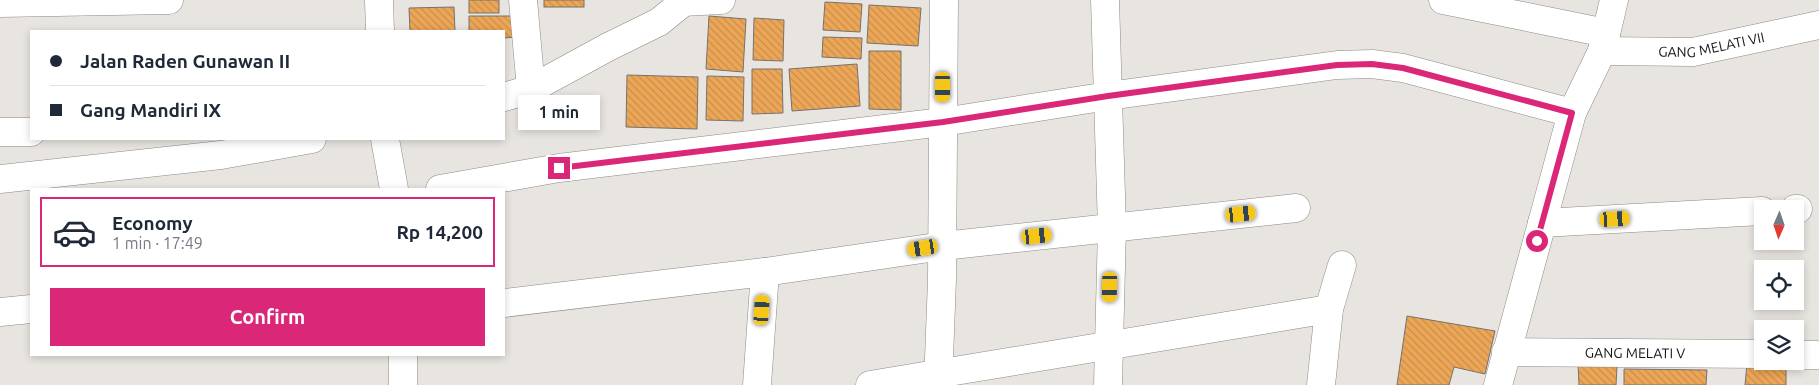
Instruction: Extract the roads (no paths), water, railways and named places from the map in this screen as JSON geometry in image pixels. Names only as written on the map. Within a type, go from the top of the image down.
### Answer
[{"type":"street","points":[[0,3],[169,0]]},
{"type":"street","points":[[379,0],[380,30]]},
{"type":"street","points":[[523,0],[531,88]]},
{"type":"street","points":[[505,97],[531,88],[608,47],[671,6],[721,0]]},
{"type":"street","points":[[938,380],[943,246],[944,0]]},
{"type":"street","points":[[1105,0],[1112,228],[1108,385]]},
{"type":"street","name":"GANG MELATI VII","points":[[1444,0],[1604,42],[1668,53],[1693,52],[1819,25]]},
{"type":"street","points":[[1498,385],[1572,113],[1604,42],[1614,0]]},
{"type":"street","points":[[446,188],[559,168],[943,122],[1108,96],[1337,65],[1372,64],[1403,68],[1572,113]]},
{"type":"street","points":[[0,132],[30,132]]},
{"type":"street","points":[[0,179],[221,147],[301,140]]},
{"type":"street","points":[[385,140],[394,188]]},
{"type":"street","points":[[505,302],[765,272],[943,246],[1296,208]]},
{"type":"street","points":[[1542,223],[1754,211]]},
{"type":"street","points":[[1321,385],[1328,309],[1342,265]]},
{"type":"street","points":[[757,385],[765,272]]},
{"type":"street","points":[[0,312],[30,308]]},
{"type":"street","points":[[870,385],[938,380],[1109,346],[1328,309]]},
{"type":"street","name":"GANG MELATI V","points":[[1506,352],[1754,354]]},
{"type":"street","points":[[403,356],[403,385]]}]
